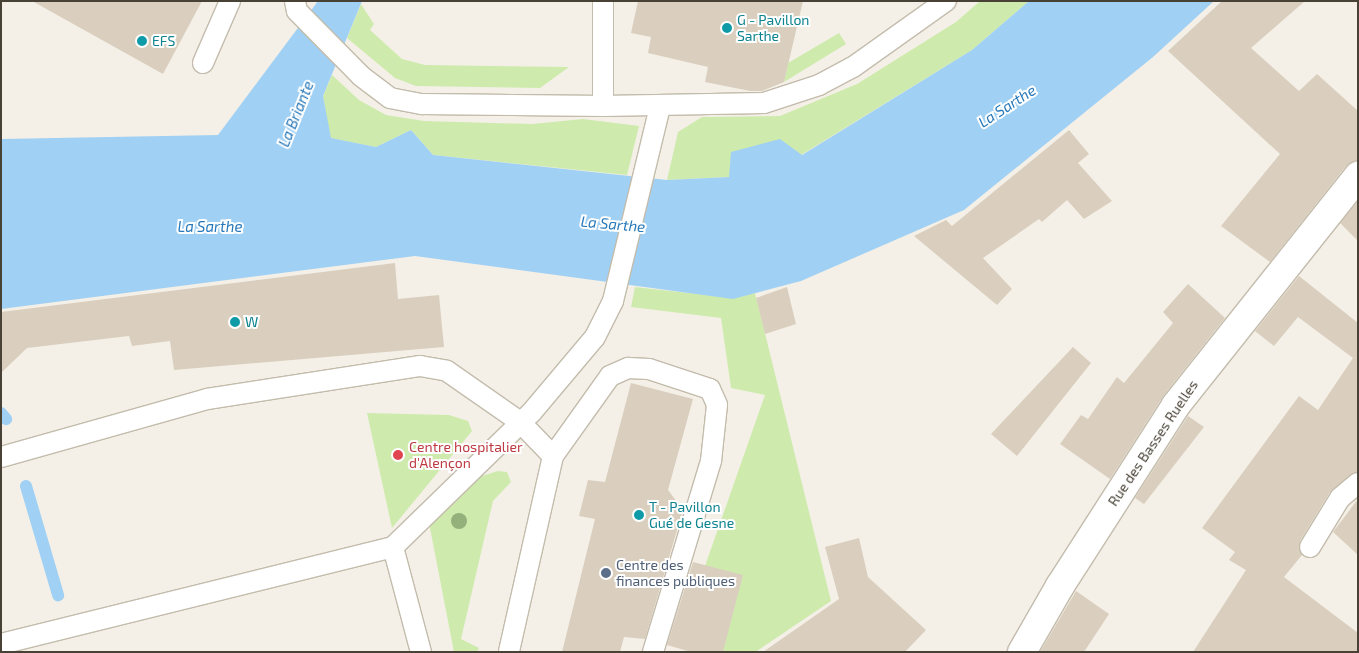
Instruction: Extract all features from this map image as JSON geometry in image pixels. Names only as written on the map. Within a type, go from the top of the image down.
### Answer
[{"type":"street","name":"Rue des Basses Ruelles","points":[[1022,652],[1060,586],[1176,405],[1358,176]]},
{"type":"lane","points":[[203,63],[230,1]]},
{"type":"lane","points":[[604,1],[604,106]]},
{"type":"lane","points":[[296,6],[361,76],[390,98],[422,104],[660,106],[764,103],[819,85],[853,68],[946,1]]},
{"type":"lane","points":[[1,644],[393,547],[520,422],[595,338],[613,301],[660,106]]},
{"type":"lane","points":[[1,457],[207,399],[420,366],[447,371],[520,422],[552,456]]},
{"type":"lane","points":[[509,652],[552,456],[610,376],[628,368],[649,369],[710,389],[717,405],[711,460],[653,652]]},
{"type":"lane","points":[[1310,547],[1340,498],[1358,484]]},
{"type":"lane","points":[[393,547],[421,652]]},
{"type":"green space","points":[[980,1],[1029,1],[972,50],[801,155],[729,177],[667,180],[678,132],[702,117],[780,116],[857,84],[956,22]]},
{"type":"green space","points":[[361,4],[374,24],[370,30],[402,59],[425,65],[569,67],[540,88],[416,86],[395,78],[347,38]]},
{"type":"green space","points":[[839,33],[846,44],[784,82],[788,63]]},
{"type":"green space","points":[[332,75],[359,100],[386,115],[424,121],[532,124],[583,119],[639,126],[627,175],[433,155],[411,130],[376,147],[330,138],[323,96]]},
{"type":"green space","points":[[635,287],[733,298],[755,293],[831,601],[757,651],[723,652],[705,566],[765,395],[731,388],[721,318],[631,307]]},
{"type":"green space","points":[[367,413],[449,415],[468,421],[472,431],[392,528]]},
{"type":"green space","points":[[498,471],[507,472],[511,482],[493,501],[461,639],[479,648],[477,652],[454,652],[429,523],[482,476]]},
{"type":"water","points":[[318,1],[362,1],[323,96],[331,138],[376,147],[411,130],[433,155],[667,180],[729,177],[731,152],[780,139],[802,155],[972,50],[1029,1],[1214,1],[1153,57],[964,210],[801,281],[733,299],[415,256],[1,309],[1,139],[218,135]]},
{"type":"building","name":"EFS","points":[[32,1],[202,1],[163,74]]},
{"type":"building","points":[[638,1],[803,1],[784,82],[762,91],[750,91],[705,82],[708,67],[648,53],[651,37],[631,33]]},
{"type":"building","points":[[1222,1],[1305,1],[1251,48],[1299,91],[1317,74],[1358,111],[1358,161],[1346,166],[1270,262],[1221,226],[1280,154],[1168,51]]},
{"type":"building","points":[[1069,130],[1089,154],[1078,163],[1112,201],[1084,219],[1067,200],[1042,222],[1039,219],[983,258],[1012,289],[997,305],[914,236],[946,220],[952,226]]},
{"type":"building","points":[[1358,201],[1358,241],[1340,223]]},
{"type":"building","name":"W","points":[[395,263],[398,299],[439,295],[444,347],[174,370],[170,341],[132,346],[129,336],[27,348],[1,373],[1,312]]},
{"type":"building","points":[[1299,276],[1358,323],[1358,471],[1330,492],[1300,541],[1302,555],[1284,577],[1358,633],[1358,652],[1193,652],[1246,570],[1229,560],[1235,552],[1202,528],[1299,396],[1318,410],[1353,358],[1298,317],[1274,346],[1255,331]]},
{"type":"building","points":[[1188,284],[1225,318],[1164,395],[1110,479],[1060,444],[1081,415],[1088,419],[1117,377],[1124,383],[1173,323],[1163,312]]},
{"type":"building","points":[[787,287],[796,324],[765,334],[756,298]]},
{"type":"building","points":[[1073,347],[1091,363],[1017,456],[991,434]]},
{"type":"building","name":"T - Pavillon Gué de Gesne","points":[[631,383],[693,399],[668,490],[683,510],[645,639],[624,637],[620,652],[562,652],[595,519],[579,516],[588,480],[605,482]]},
{"type":"building","points":[[1188,416],[1204,427],[1144,504],[1135,498]]},
{"type":"building","points":[[1358,499],[1358,555],[1333,532]]},
{"type":"building","points":[[859,538],[868,577],[926,630],[905,652],[763,652],[839,599],[825,547]]},
{"type":"building","points":[[693,562],[743,575],[723,652],[691,652],[667,645]]},
{"type":"building","points":[[1076,591],[1109,614],[1084,652],[1040,652]]},
{"type":"waterway","points":[[1,413],[6,419]]},
{"type":"waterway","points":[[26,486],[58,595]]},
{"type":"place","name":"G - Pavillon Sarthe","points":[[727,28]]},
{"type":"place","name":"EFS","points":[[142,41]]},
{"type":"place","name":"W","points":[[235,322]]},
{"type":"place","name":"Centre hospitalier d'Alençon","points":[[398,455]]},
{"type":"place","name":"T - Pavillon Gué de Gesne","points":[[639,515]]},
{"type":"place","name":"Centre des finances publiques","points":[[606,573]]},
{"type":"water label","name":"La Sarthe","points":[[1007,106]]},
{"type":"water label","name":"La Briante","points":[[296,114]]},
{"type":"water label","name":"La Sarthe","points":[[613,224]]},
{"type":"water label","name":"La Sarthe","points":[[210,227]]}]
